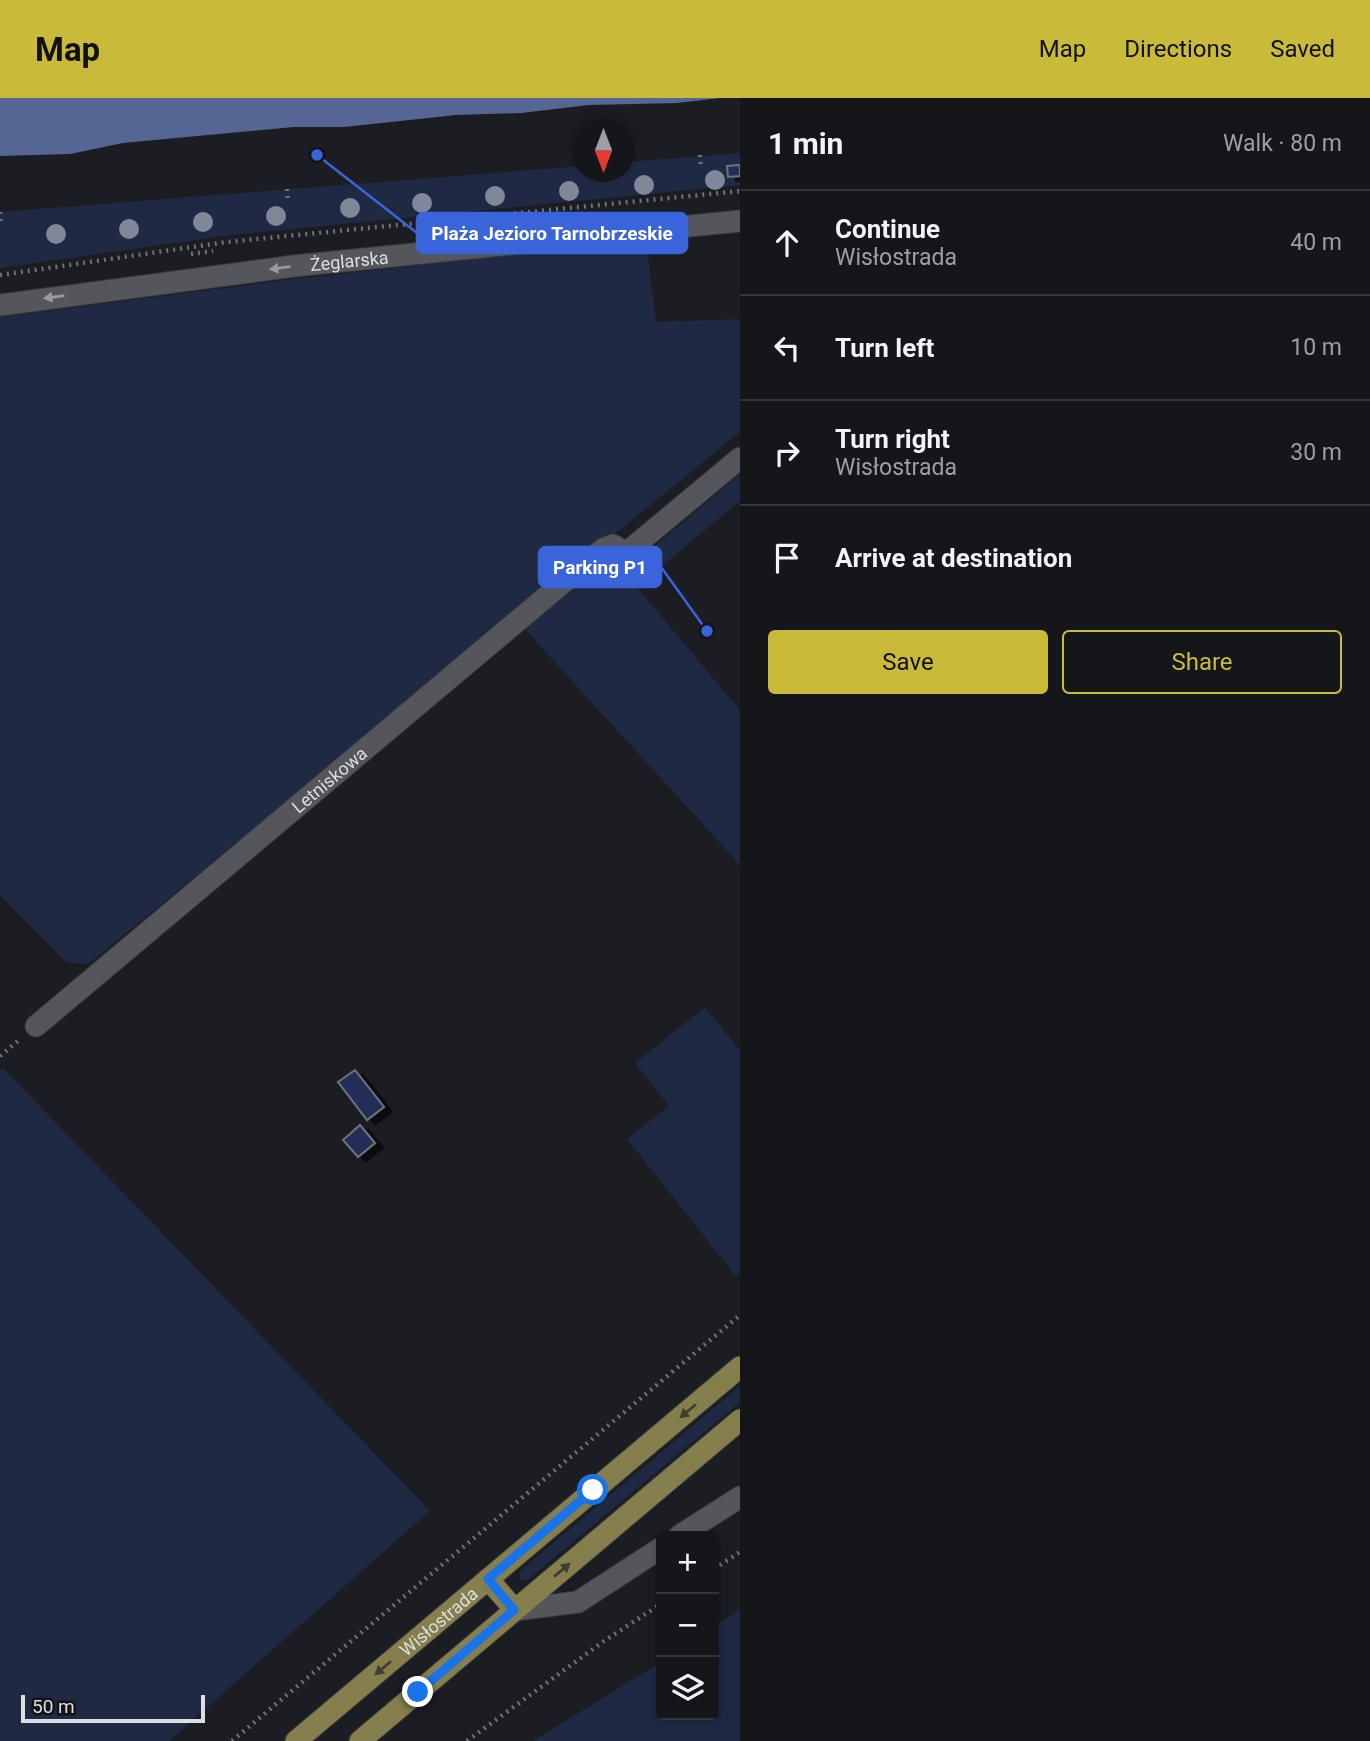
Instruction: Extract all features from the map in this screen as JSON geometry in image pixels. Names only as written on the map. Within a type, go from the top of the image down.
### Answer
[{"type":"main road","name":"Wisłostrada","points":[[296,1741],[740,1367]]},
{"type":"main road","points":[[360,1741],[740,1420]]},
{"type":"main road","points":[[488,1579],[514,1610]]},
{"type":"street","name":"Żeglarska","points":[[0,305],[270,269],[740,221]]},
{"type":"street","name":"Letniskowa","points":[[36,1026],[603,549],[612,545],[626,553],[740,458]]},
{"type":"street","points":[[688,1531],[740,1497]]},
{"type":"street","points":[[514,1610],[578,1602],[656,1551]]},
{"type":"path","points":[[700,155],[701,168]]},
{"type":"path","points":[[287,189],[288,201]]},
{"type":"path","points":[[0,275],[227,242],[740,191]]},
{"type":"path","points":[[0,212],[1,224]]},
{"type":"path","points":[[233,1741],[740,1315]]},
{"type":"path","points":[[719,1566],[740,1552]]},
{"type":"path","points":[[467,1741],[656,1607]]},
{"type":"shaded area","points":[[0,98],[721,98],[677,103],[589,105],[521,113],[456,115],[344,127],[294,127],[123,143],[70,154],[0,156]]},
{"type":"shaded area","points":[[740,153],[740,185],[231,235],[0,268],[0,212],[572,167],[572,182],[635,182],[635,161]]},
{"type":"shaded area","points":[[646,240],[656,322],[740,319],[740,432],[88,964],[66,962],[0,895],[0,317],[286,280]]},
{"type":"shaded area","points":[[740,474],[740,501],[657,570],[650,559],[655,546]]},
{"type":"shaded area","points":[[607,552],[740,710],[740,865],[523,627]]},
{"type":"shaded area","points":[[705,1007],[740,1051],[740,1272],[736,1276],[627,1139],[669,1106],[635,1063]]},
{"type":"shaded area","points":[[3,1068],[430,1511],[169,1741],[0,1741],[0,1070]]},
{"type":"shaded area","points":[[740,1386],[740,1402],[530,1578],[520,1580],[520,1571]]},
{"type":"shaded area","points":[[740,1609],[740,1741],[533,1741],[656,1665],[656,1720],[719,1720],[719,1624]]},
{"type":"building","points":[[740,165],[740,176],[728,177],[727,166]]},
{"type":"building","points":[[355,1070],[384,1107],[367,1120],[338,1082]]},
{"type":"building","points":[[360,1125],[375,1143],[358,1157],[343,1140]]},
{"type":"place","name":"Plaża Jezioro Tarnobrzeskie","points":[[317,155]]},
{"type":"place","name":"Parking P1","points":[[707,631]]},
{"type":"route","points":[[418,1692],[514,1610],[488,1579],[593,1490]]}]
